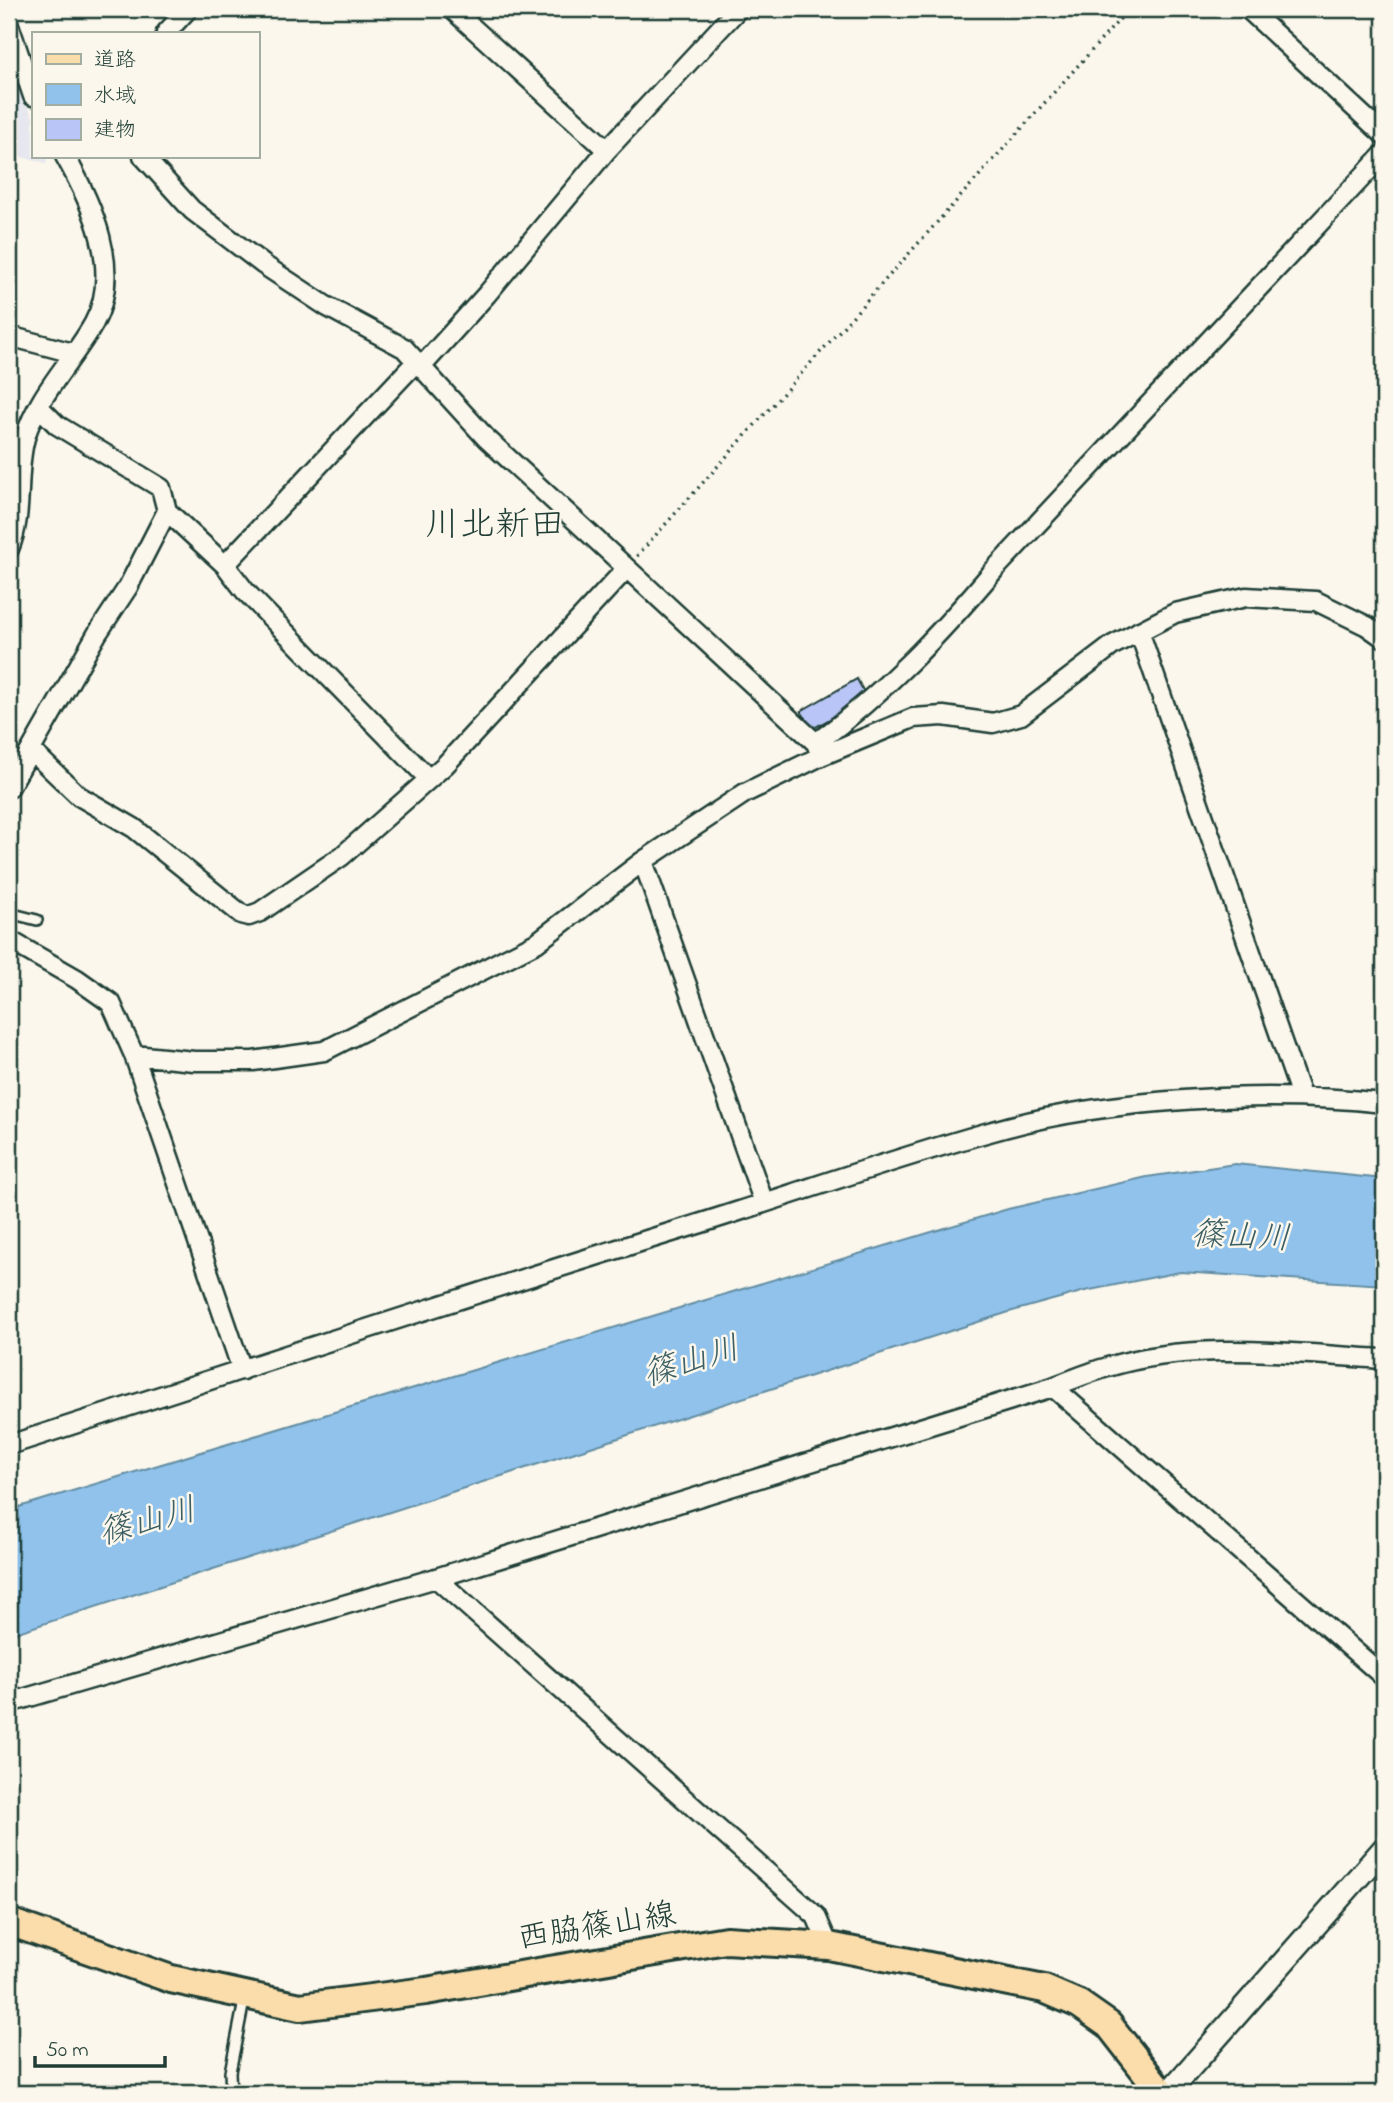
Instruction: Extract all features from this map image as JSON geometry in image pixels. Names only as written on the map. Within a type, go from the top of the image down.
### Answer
[{"type":"main road","name":"西脇篠山線","points":[[9,1922],[171,1979],[300,2007],[426,1991],[726,1940],[829,1945],[1044,1989],[1079,2004],[1109,2025],[1162,2093]]},
{"type":"street","points":[[167,32],[188,9]]},
{"type":"street","points":[[452,9],[607,150]]},
{"type":"street","points":[[225,565],[487,294],[607,150],[738,9]]},
{"type":"street","points":[[1248,9],[1384,135]]},
{"type":"street","points":[[9,25],[32,93]]},
{"type":"street","points":[[818,750],[943,631],[994,570],[1384,154]]},
{"type":"street","points":[[9,549],[18,509],[25,438],[40,408],[95,321],[103,292],[104,261],[88,198],[66,158]]},
{"type":"street","points":[[145,158],[192,210],[264,265],[326,306],[404,348],[486,438],[818,750]]},
{"type":"street","points":[[9,337],[73,353]]},
{"type":"street","points":[[40,408],[57,425],[161,488],[167,510],[225,565],[245,591],[428,778]]},
{"type":"street","points":[[9,788],[33,752],[97,634],[128,587],[167,510]]},
{"type":"street","points":[[33,752],[79,796],[134,828],[241,914],[249,916],[260,912],[283,893],[342,856],[445,765],[626,569]]},
{"type":"street","points":[[134,1055],[194,1061],[253,1061],[324,1051],[536,943],[643,862],[745,793],[818,750],[913,718],[943,716],[993,723],[1021,715],[1113,645],[1175,613],[1247,597],[1316,601],[1367,626],[1384,638]]},
{"type":"street","points":[[1139,631],[1301,1096]]},
{"type":"street","points":[[643,862],[764,1203]]},
{"type":"street","points":[[9,940],[77,979],[111,1003],[134,1055],[242,1370]]},
{"type":"street","points":[[9,1445],[519,1279],[995,1130],[1100,1110],[1189,1101],[1301,1096],[1384,1103]]},
{"type":"street","points":[[9,1703],[436,1578],[1053,1387],[1110,1366],[1170,1355],[1250,1351],[1384,1359]]},
{"type":"street","points":[[1053,1387],[1384,1677]]},
{"type":"street","points":[[436,1578],[816,1916],[829,1945]]},
{"type":"street","points":[[1168,2093],[1384,1848]]},
{"type":"lane","points":[[9,913],[37,920]]},
{"type":"lane","points":[[231,2093],[230,2072],[245,1994]]},
{"type":"path","points":[[626,569],[1129,9]]},
{"type":"shaded area","points":[[9,58],[14,78],[32,115],[32,158],[47,158],[46,163],[9,154]]},
{"type":"water","name":"篠山川","points":[[1235,1164],[1384,1179],[1384,1285],[1180,1272],[1085,1291],[1009,1312],[9,1635],[9,1510],[1008,1209],[1147,1177]]},
{"type":"building","points":[[857,679],[867,698],[812,729],[801,711]]},
{"type":"district","name":"川北新田","points":[[495,526]]}]
